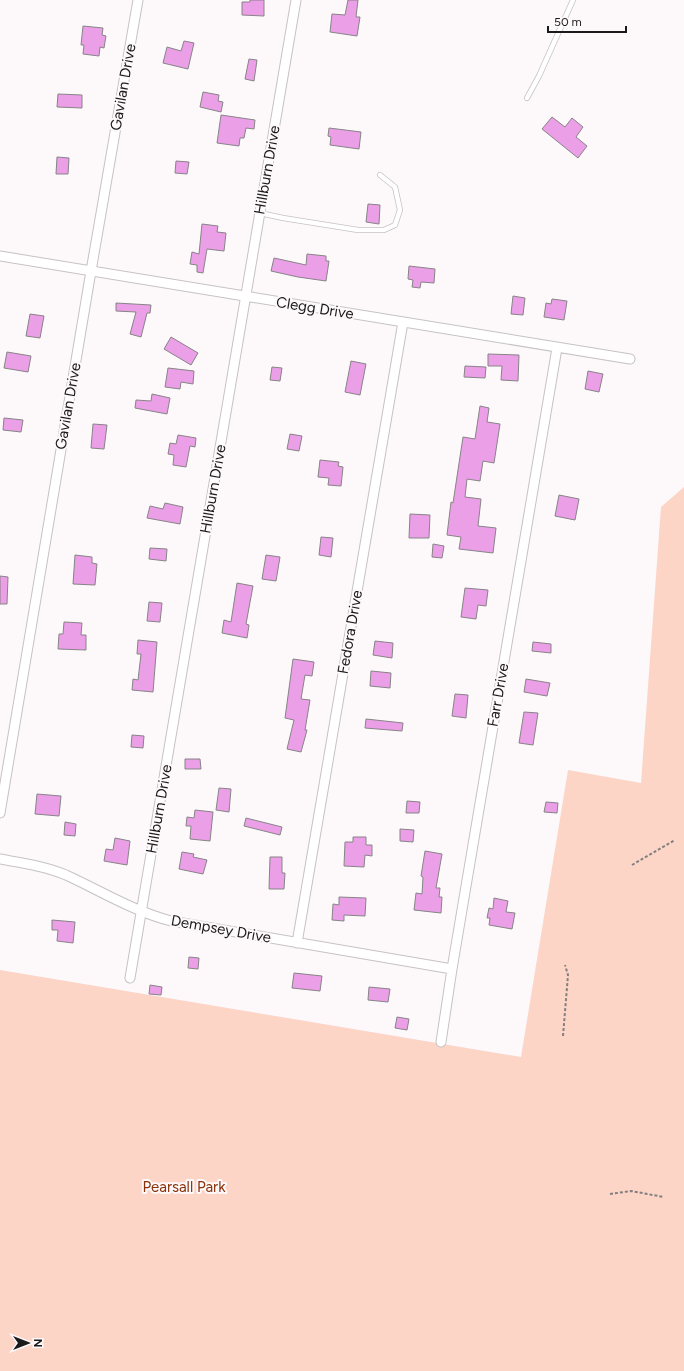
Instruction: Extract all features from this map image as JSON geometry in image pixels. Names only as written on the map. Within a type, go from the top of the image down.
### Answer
[{"type":"street","name":"Gavilan Drive","points":[[0,813],[138,0]]},
{"type":"street","name":"Hillburn Drive","points":[[130,978],[296,0]]},
{"type":"street","name":"Clegg Drive","points":[[0,256],[630,359]]},
{"type":"street","name":"Fedora Drive","points":[[297,943],[402,322]]},
{"type":"street","name":"Farr Drive","points":[[441,1042],[557,348]]},
{"type":"street","name":"Dempsey Drive","points":[[0,858],[33,865],[65,875],[142,911],[171,920],[452,969]]},
{"type":"lane","points":[[527,98],[539,76],[573,0]]},
{"type":"lane","points":[[260,213],[358,230],[384,230],[395,225],[400,210],[395,187],[380,175]]},
{"type":"path","points":[[632,864],[675,840]]},
{"type":"path","points":[[563,1036],[568,975],[565,965]]},
{"type":"path","points":[[610,1194],[631,1191],[664,1197]]},
{"type":"green space","name":"Pearsall Park","points":[[684,487],[684,1371],[0,1371],[0,970],[521,1057],[568,770],[641,783],[661,507]]},
{"type":"building","points":[[250,0],[264,0],[264,16],[242,15],[242,2],[250,2]]},
{"type":"building","points":[[348,0],[358,0],[356,17],[360,17],[357,36],[330,32],[332,14],[345,15]]},
{"type":"building","points":[[83,26],[103,28],[102,35],[106,36],[104,48],[100,47],[99,56],[83,54],[84,45],[81,45]]},
{"type":"building","points":[[184,41],[194,43],[188,69],[163,63],[167,47],[181,51]]},
{"type":"building","points":[[249,59],[257,60],[254,81],[245,79]]},
{"type":"building","points":[[203,92],[219,95],[218,101],[223,102],[221,112],[200,107]]},
{"type":"building","points":[[58,94],[82,95],[82,108],[57,107]]},
{"type":"building","points":[[221,115],[255,120],[254,129],[246,128],[244,138],[240,138],[239,146],[217,143]]},
{"type":"building","points":[[552,117],[565,127],[572,118],[583,127],[576,137],[587,146],[578,158],[542,129]]},
{"type":"building","points":[[329,128],[361,132],[359,149],[330,145],[331,137],[328,136]]},
{"type":"building","points":[[57,157],[69,158],[68,174],[56,174]]},
{"type":"building","points":[[176,161],[189,162],[187,174],[175,173]]},
{"type":"building","points":[[368,204],[380,205],[379,224],[366,222]]},
{"type":"building","points":[[202,224],[218,226],[217,232],[226,233],[224,251],[207,249],[203,273],[197,272],[197,265],[190,264],[192,252],[199,254]]},
{"type":"building","points":[[307,254],[326,256],[326,261],[329,261],[326,281],[271,271],[274,258],[306,265]]},
{"type":"building","points":[[409,266],[435,269],[434,283],[421,282],[420,288],[412,287],[413,280],[408,279]]},
{"type":"building","points":[[513,296],[525,298],[523,315],[511,314]]},
{"type":"building","points":[[552,299],[567,301],[564,320],[544,317],[546,303],[551,304]]},
{"type":"building","points":[[116,303],[151,305],[150,313],[147,313],[141,337],[130,334],[136,312],[116,311]]},
{"type":"building","points":[[30,314],[44,316],[40,338],[26,336]]},
{"type":"building","points":[[171,337],[198,353],[191,365],[164,349]]},
{"type":"building","points":[[7,352],[31,356],[28,372],[4,368]]},
{"type":"building","points":[[488,354],[519,355],[518,381],[501,380],[502,366],[488,366]]},
{"type":"building","points":[[351,361],[366,364],[360,395],[345,392]]},
{"type":"building","points":[[465,366],[486,367],[485,378],[464,377]]},
{"type":"building","points":[[272,367],[282,368],[280,381],[270,380]]},
{"type":"building","points":[[168,368],[194,371],[193,384],[181,382],[180,389],[165,387]]},
{"type":"building","points":[[588,371],[603,374],[599,392],[585,389]]},
{"type":"building","points":[[152,394],[170,398],[167,414],[135,408],[136,400],[151,401]]},
{"type":"building","points":[[480,406],[489,408],[487,422],[500,424],[494,463],[483,461],[480,481],[467,479],[465,497],[481,499],[478,526],[496,528],[493,553],[459,549],[461,537],[447,535],[451,502],[453,503],[463,437],[475,439]]},
{"type":"building","points":[[4,418],[23,420],[21,432],[3,430]]},
{"type":"building","points":[[93,424],[107,425],[104,449],[91,448]]},
{"type":"building","points":[[290,434],[302,436],[299,451],[287,449]]},
{"type":"building","points":[[178,435],[196,438],[195,447],[190,446],[186,467],[173,465],[174,455],[168,454],[170,443],[176,444]]},
{"type":"building","points":[[320,460],[339,462],[338,466],[343,467],[341,486],[328,485],[329,478],[318,477]]},
{"type":"building","points":[[559,495],[579,499],[575,520],[555,516]]},
{"type":"building","points":[[165,503],[183,507],[180,524],[147,518],[150,506],[163,509]]},
{"type":"building","points":[[410,514],[430,515],[429,538],[409,538]]},
{"type":"building","points":[[321,537],[333,538],[331,557],[319,555]]},
{"type":"building","points":[[433,544],[444,546],[442,558],[432,557]]},
{"type":"building","points":[[150,548],[167,549],[166,561],[149,559]]},
{"type":"building","points":[[75,555],[92,557],[92,563],[97,564],[95,585],[73,584]]},
{"type":"building","points":[[266,555],[280,557],[276,581],[262,579]]},
{"type":"building","points":[[0,576],[8,577],[7,604],[0,604]]},
{"type":"building","points":[[237,583],[253,586],[246,624],[249,625],[247,638],[222,633],[224,620],[231,622]]},
{"type":"building","points":[[465,588],[488,590],[486,606],[478,605],[476,619],[461,617]]},
{"type":"building","points":[[149,602],[162,603],[160,622],[147,621]]},
{"type":"building","points":[[64,622],[82,623],[81,635],[86,635],[86,650],[58,649],[59,634],[63,634]]},
{"type":"building","points":[[138,640],[157,642],[153,692],[132,690],[133,679],[138,680],[141,654],[137,654]]},
{"type":"building","points":[[375,641],[393,643],[392,658],[373,655]]},
{"type":"building","points":[[533,642],[551,644],[551,653],[532,651]]},
{"type":"building","points":[[293,659],[314,662],[312,676],[305,675],[301,699],[310,700],[305,730],[307,730],[301,752],[287,749],[294,720],[285,718]]},
{"type":"building","points":[[371,671],[391,673],[390,688],[370,686]]},
{"type":"building","points":[[526,679],[550,683],[547,696],[524,692]]},
{"type":"building","points":[[455,694],[468,695],[466,718],[452,716]]},
{"type":"building","points":[[524,712],[538,713],[533,745],[519,743]]},
{"type":"building","points":[[366,719],[403,723],[402,731],[365,728]]},
{"type":"building","points":[[132,735],[144,736],[143,748],[131,747]]},
{"type":"building","points":[[185,759],[200,759],[201,769],[185,769]]},
{"type":"building","points":[[219,788],[231,789],[229,812],[216,810]]},
{"type":"building","points":[[37,794],[61,796],[59,816],[35,814]]},
{"type":"building","points":[[407,801],[420,802],[419,813],[406,813]]},
{"type":"building","points":[[546,802],[558,803],[557,813],[544,812]]},
{"type":"building","points":[[195,810],[213,812],[210,841],[190,839],[191,826],[186,826],[187,817],[194,818]]},
{"type":"building","points":[[246,818],[282,827],[280,835],[244,826]]},
{"type":"building","points":[[65,822],[76,824],[75,836],[64,835]]},
{"type":"building","points":[[400,829],[414,830],[413,842],[400,841]]},
{"type":"building","points":[[353,837],[366,837],[366,845],[372,845],[372,856],[365,855],[364,867],[344,866],[345,842],[353,842]]},
{"type":"building","points":[[115,838],[130,841],[127,865],[104,861],[106,849],[113,850]]},
{"type":"building","points":[[425,851],[442,854],[436,888],[440,888],[439,897],[442,897],[441,913],[414,910],[416,893],[422,894],[423,877],[421,876]]},
{"type":"building","points":[[182,852],[194,854],[193,857],[207,860],[203,874],[179,869]]},
{"type":"building","points":[[270,857],[282,857],[282,873],[285,873],[284,889],[269,889]]},
{"type":"building","points":[[339,897],[366,898],[365,916],[344,915],[344,921],[332,920],[333,904],[339,905]]},
{"type":"building","points":[[494,898],[508,901],[506,912],[515,913],[512,929],[489,925],[490,918],[487,918],[489,908],[493,909]]},
{"type":"building","points":[[52,920],[75,922],[73,943],[57,941],[58,930],[52,930]]},
{"type":"building","points":[[189,957],[199,958],[198,969],[188,968]]},
{"type":"building","points":[[294,973],[322,976],[320,991],[292,988]]},
{"type":"building","points":[[150,985],[162,987],[161,995],[149,994]]},
{"type":"building","points":[[369,987],[390,989],[388,1002],[368,1000]]},
{"type":"building","points":[[397,1017],[409,1019],[407,1030],[395,1028]]}]
